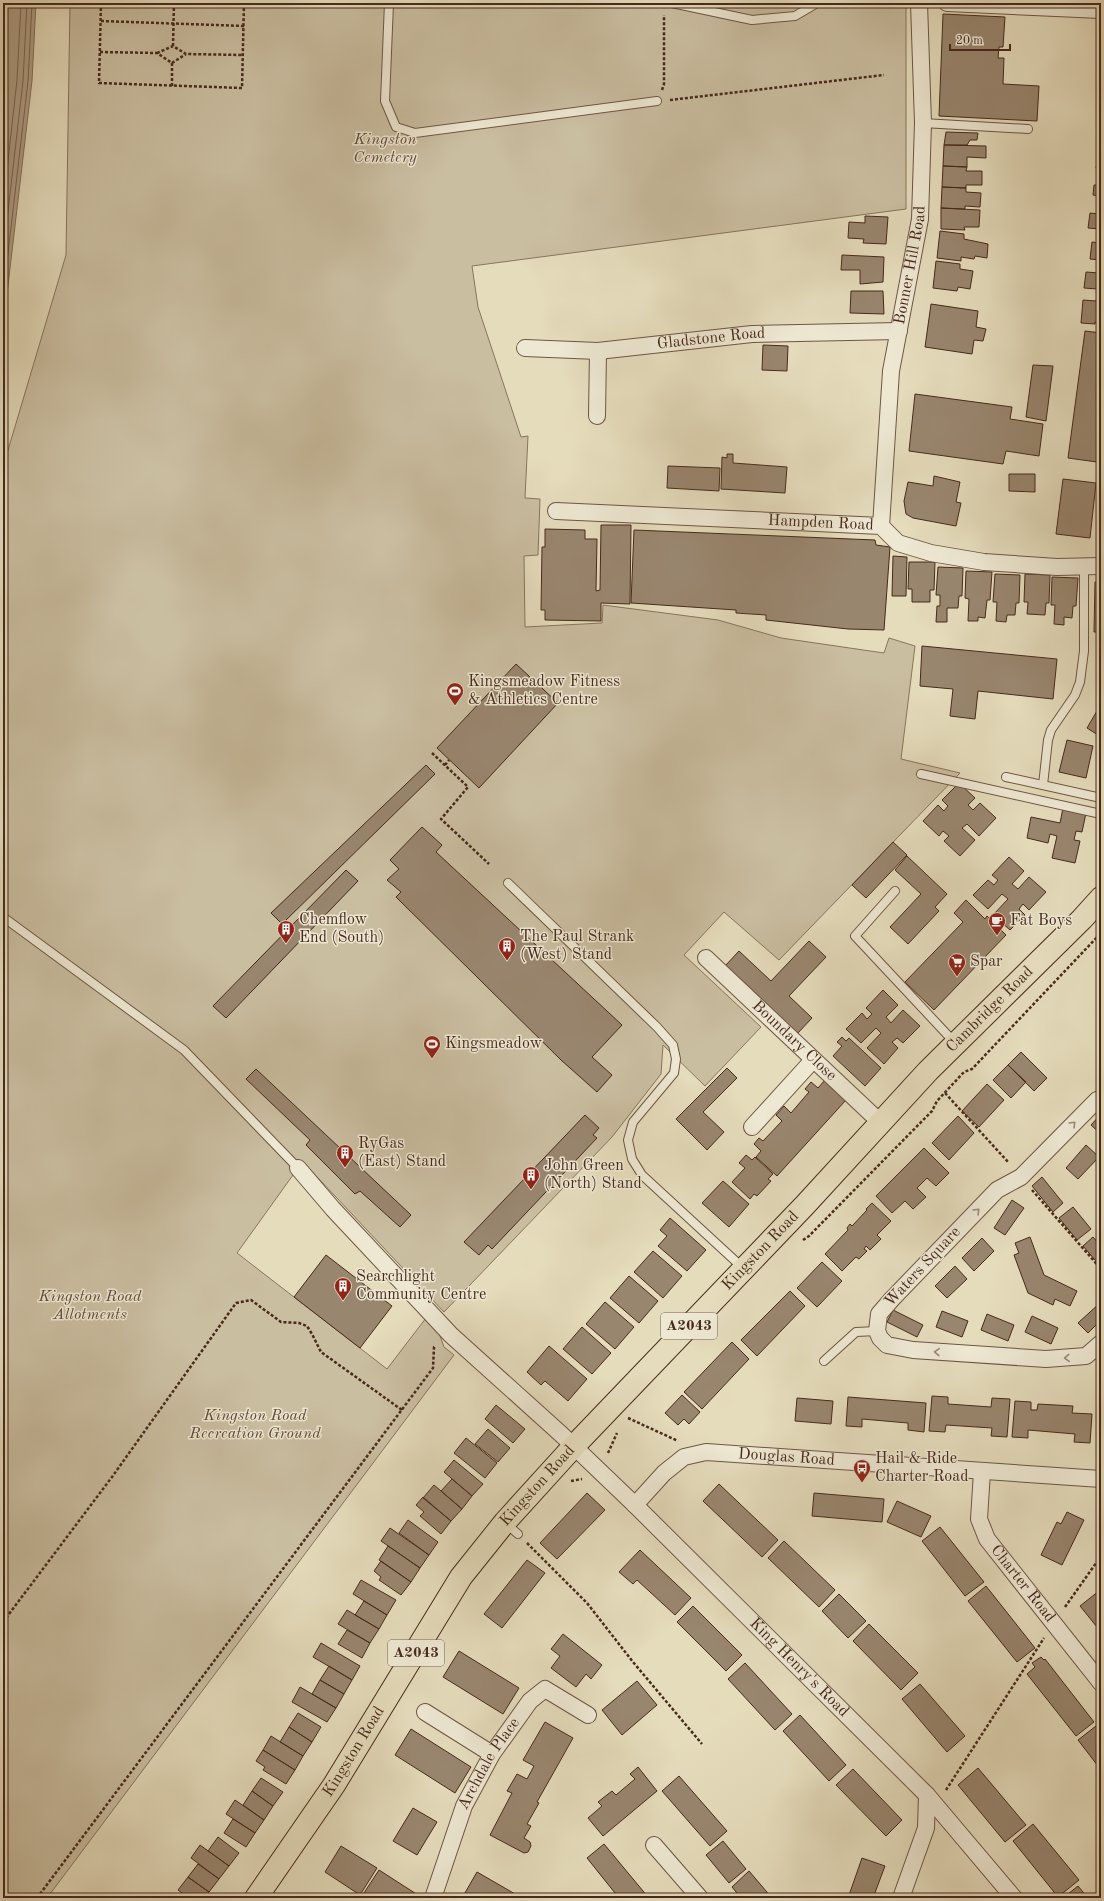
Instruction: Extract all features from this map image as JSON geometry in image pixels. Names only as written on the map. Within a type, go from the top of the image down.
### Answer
[{"type":"main road","name":"Cambridge Road","points":[[881,1123],[956,1044],[1082,919],[1101,898]]},
{"type":"main road","name":"Kingston Road","points":[[256,1898],[334,1785],[462,1577],[511,1528],[574,1446],[881,1123]]},
{"type":"street","name":"Bonner Hill Road","points":[[881,526],[891,371],[920,219],[923,123],[919,3]]},
{"type":"street","points":[[947,3],[1101,10]]},
{"type":"street","name":"Gladstone Road","points":[[525,348],[598,351],[752,334],[898,331]]},
{"type":"street","points":[[597,416],[598,351]]},
{"type":"street","name":"Hampden Road","points":[[556,511],[881,526],[898,543],[931,553],[984,562],[1057,567],[1101,566]]},
{"type":"street","name":"Boundary Close","points":[[706,958],[881,1123]]},
{"type":"street","points":[[752,1127],[813,1060]]},
{"type":"street","name":"Waters Square","points":[[876,1331],[879,1314],[991,1196],[997,1190],[1021,1177],[1097,1100],[1101,1099]]},
{"type":"street","name":"King Henry's Road","points":[[298,1168],[333,1209],[451,1335],[574,1446],[932,1800],[1014,1898]]},
{"type":"street","points":[[876,1331],[880,1338],[887,1344],[913,1350],[1046,1359],[1086,1356],[1101,1343]]},
{"type":"street","name":"Douglas Road","points":[[635,1505],[664,1473],[684,1457],[706,1452],[1101,1479]]},
{"type":"street","name":"Charter Road","points":[[982,1472],[979,1519],[987,1539],[1101,1683]]},
{"type":"street","name":"Archdale Place","points":[[433,1898],[464,1806],[492,1754],[530,1701],[545,1689],[588,1716]]},
{"type":"street","points":[[425,1712],[492,1754]]},
{"type":"street","points":[[901,1898],[926,1828],[932,1800]]},
{"type":"street","points":[[654,1845],[700,1898]]},
{"type":"lane","points":[[389,3],[385,101],[396,127],[415,134],[658,101]]},
{"type":"lane","points":[[672,3],[752,20],[795,16],[818,3]]},
{"type":"lane","points":[[923,123],[1028,129]]},
{"type":"lane","points":[[1043,785],[1048,740],[1051,730],[1075,695],[1080,682],[1084,651],[1084,566]]},
{"type":"lane","points":[[922,774],[1101,814]]},
{"type":"lane","points":[[1006,777],[1101,798]]},
{"type":"lane","points":[[508,883],[657,1027],[673,1045],[676,1059],[674,1073],[633,1122],[628,1140],[632,1159],[642,1175],[744,1268]]},
{"type":"lane","points":[[895,891],[855,936],[956,1044]]},
{"type":"lane","points":[[3,916],[184,1050],[298,1168]]},
{"type":"lane","points":[[824,1361],[856,1332],[876,1331]]},
{"type":"path","points":[[102,3],[99,84],[242,88],[244,3]]},
{"type":"path","points":[[173,46],[174,3]]},
{"type":"path","points":[[664,10],[664,84],[658,101],[884,75]]},
{"type":"path","points":[[101,21],[244,26]]},
{"type":"path","points":[[100,52],[157,53],[173,46]]},
{"type":"path","points":[[173,46],[186,54],[242,55]]},
{"type":"path","points":[[157,53],[172,63]]},
{"type":"path","points":[[172,63],[186,54]]},
{"type":"path","points":[[172,63],[172,86]]},
{"type":"path","points":[[432,753],[468,787],[441,819],[489,864]]},
{"type":"path","points":[[445,765],[449,760]]},
{"type":"path","points":[[809,1236],[932,1111],[936,1101],[964,1072],[972,1069],[1101,933]]},
{"type":"path","points":[[3,1622],[112,1477],[236,1303],[251,1300],[281,1322],[299,1323],[307,1326],[321,1352],[402,1410]]},
{"type":"path","points":[[37,1898],[433,1368],[434,1347],[451,1335]]},
{"type":"path","points":[[625,1417],[706,1452]]},
{"type":"path","points":[[511,1528],[587,1603],[632,1662],[702,1744]]},
{"type":"path","points":[[932,1800],[1053,1623],[1101,1556]]},
{"type":"green space","points":[[70,3],[906,3],[906,209],[472,266],[478,307],[521,437],[528,436],[525,498],[540,499],[538,555],[524,556],[525,627],[602,623],[603,605],[718,620],[781,638],[884,653],[889,638],[915,646],[901,759],[960,773],[779,960],[724,912],[684,955],[761,1027],[705,1086],[663,1045],[661,1074],[612,1137],[444,1312],[304,1163],[298,1168],[237,1253],[387,1369],[426,1318],[439,1333],[444,1347],[454,1355],[47,1898],[3,1898],[3,467],[66,255]]},
{"type":"water","points":[[3,3],[36,3],[32,81],[3,328]]},
{"type":"building","points":[[943,14],[1005,17],[1003,47],[999,47],[998,58],[1004,58],[1003,84],[1039,86],[1037,121],[939,116]]},
{"type":"building","points":[[946,132],[978,133],[977,140],[970,140],[967,145],[944,145]]},
{"type":"building","points":[[944,145],[986,146],[986,158],[967,157],[967,167],[943,166]]},
{"type":"building","points":[[1098,155],[1101,156],[1101,169],[1096,168]]},
{"type":"building","points":[[943,166],[967,167],[966,171],[982,171],[982,185],[966,185],[966,188],[942,187]]},
{"type":"building","points":[[1094,185],[1101,185],[1101,199],[1100,196],[1093,195]]},
{"type":"building","points":[[942,187],[966,188],[966,192],[981,193],[980,207],[965,206],[965,209],[941,208]]},
{"type":"building","points":[[941,208],[980,210],[979,227],[964,227],[965,230],[941,229]]},
{"type":"building","points":[[1099,212],[1101,213],[1101,229],[1088,228],[1090,213],[1098,214]]},
{"type":"building","points":[[865,216],[888,217],[886,244],[863,243],[864,239],[848,238],[849,222],[865,223]]},
{"type":"building","points":[[940,231],[964,234],[964,239],[988,244],[987,258],[975,256],[974,259],[961,257],[961,261],[937,258]]},
{"type":"building","points":[[1092,242],[1101,243],[1101,260],[1090,259]]},
{"type":"building","points":[[842,255],[884,257],[883,282],[860,284],[860,270],[841,270]]},
{"type":"building","points":[[936,261],[960,264],[960,269],[973,271],[970,289],[958,287],[957,291],[933,288]]},
{"type":"building","points":[[1099,268],[1101,268],[1101,294],[1096,293],[1097,289],[1084,288],[1086,272],[1099,273]]},
{"type":"building","points":[[851,291],[883,291],[884,314],[850,313]]},
{"type":"building","points":[[1097,296],[1101,297],[1101,322],[1095,322],[1095,324],[1081,323],[1083,300],[1096,301]]},
{"type":"building","points":[[931,304],[978,311],[976,327],[986,329],[983,341],[974,340],[972,354],[925,347]]},
{"type":"building","points":[[1085,331],[1101,333],[1101,426],[1097,462],[1068,458]]},
{"type":"building","points":[[763,345],[788,346],[787,371],[762,370]]},
{"type":"building","points":[[1033,365],[1053,366],[1046,421],[1026,417]]},
{"type":"building","points":[[915,394],[1012,407],[1010,419],[1043,424],[1039,456],[1006,451],[1003,464],[909,451]]},
{"type":"building","points":[[727,454],[733,454],[733,463],[787,467],[785,493],[721,489],[722,457],[727,458]]},
{"type":"building","points":[[668,466],[720,468],[719,491],[667,488]]},
{"type":"building","points":[[1009,474],[1035,474],[1035,492],[1009,491]]},
{"type":"building","points":[[934,476],[960,482],[956,502],[961,503],[956,526],[913,518],[906,514],[904,501],[908,482],[933,486]]},
{"type":"building","points":[[1063,479],[1096,483],[1090,538],[1056,534]]},
{"type":"building","points":[[601,525],[631,525],[630,604],[601,603],[601,621],[545,620],[545,610],[541,610],[542,547],[545,547],[545,529],[585,530],[585,539],[597,539],[596,591],[600,590]]},
{"type":"building","points":[[634,530],[875,540],[876,545],[890,547],[884,630],[848,629],[766,620],[766,615],[736,613],[736,610],[631,603]]},
{"type":"building","points":[[893,556],[907,557],[906,596],[892,596]]},
{"type":"building","points":[[909,562],[935,562],[934,590],[930,590],[930,602],[912,602],[912,589],[908,589]]},
{"type":"building","points":[[938,567],[963,568],[962,596],[959,596],[958,608],[947,608],[947,622],[936,622],[937,606],[940,606],[940,595],[936,595]]},
{"type":"building","points":[[966,571],[992,572],[990,600],[987,600],[985,618],[978,617],[978,621],[968,621],[969,599],[965,598]]},
{"type":"building","points":[[995,574],[1020,575],[1019,603],[1016,603],[1015,615],[1007,615],[1006,622],[996,621],[997,602],[993,602]]},
{"type":"building","points":[[1025,574],[1050,575],[1049,603],[1046,603],[1045,615],[1027,614],[1028,602],[1024,602]]},
{"type":"building","points":[[1052,577],[1078,578],[1076,606],[1073,606],[1072,618],[1064,617],[1064,625],[1054,624],[1055,605],[1051,605]]},
{"type":"building","points":[[1095,582],[1101,582],[1101,632],[1094,632]]},
{"type":"building","points":[[922,646],[1057,659],[1053,699],[978,691],[975,719],[950,716],[953,689],[920,686]]},
{"type":"building","points":[[516,664],[558,703],[479,788],[437,748]]},
{"type":"building","points":[[1101,704],[1101,737],[1087,728]]},
{"type":"building","points":[[1067,740],[1093,746],[1086,778],[1059,772]]},
{"type":"building","points":[[426,765],[435,774],[282,924],[271,913]]},
{"type":"building","points":[[959,783],[975,798],[968,805],[973,810],[980,803],[996,818],[979,836],[967,824],[962,828],[975,840],[960,856],[944,841],[949,836],[943,831],[939,836],[923,821],[938,805],[944,811],[948,806],[942,800]]},
{"type":"building","points":[[1063,808],[1086,813],[1082,832],[1076,831],[1074,840],[1080,841],[1075,863],[1052,858],[1057,836],[1050,834],[1048,843],[1027,838],[1031,817],[1060,823]]},
{"type":"building","name":"The Paul Strank (West) Stand","points":[[422,827],[442,845],[436,852],[622,1025],[592,1057],[612,1075],[597,1092],[561,1060],[396,897],[401,892],[387,880],[399,869],[390,860]]},
{"type":"building","points":[[893,842],[907,855],[866,898],[852,885]]},
{"type":"building","points":[[907,856],[947,894],[935,907],[939,911],[908,944],[890,927],[921,894],[895,870]]},
{"type":"building","points":[[1009,857],[1024,871],[1012,884],[1018,889],[1029,877],[1046,892],[1029,910],[1023,904],[1019,909],[1025,915],[1010,930],[993,915],[1008,899],[1002,894],[988,909],[973,895],[988,880],[994,885],[998,880],[992,875]]},
{"type":"building","name":"Chemflow End (South)","points":[[346,870],[358,881],[226,1018],[213,1006]]},
{"type":"building","points":[[966,900],[985,919],[987,916],[1006,935],[934,1010],[905,982],[963,922],[954,913]]},
{"type":"building","points":[[809,941],[826,957],[789,996],[812,1018],[797,1034],[725,966],[739,951],[771,981]]},
{"type":"building","points":[[883,990],[898,1005],[886,1017],[891,1023],[903,1010],[920,1026],[903,1043],[897,1038],[892,1042],[898,1048],[884,1064],[867,1048],[881,1033],[876,1028],[861,1043],[846,1029],[862,1013],[867,1019],[872,1014],[866,1008]]},
{"type":"building","points":[[842,1037],[846,1041],[849,1038],[881,1068],[865,1086],[833,1056],[842,1046],[837,1042]]},
{"type":"building","points":[[1021,1052],[1047,1078],[1034,1091],[1008,1065]]},
{"type":"building","points":[[1008,1065],[1026,1082],[1011,1098],[993,1080]]},
{"type":"building","points":[[727,1068],[737,1078],[703,1112],[724,1132],[707,1150],[676,1119]]},
{"type":"building","name":"RyGas (East) Stand","points":[[256,1069],[411,1215],[400,1227],[360,1191],[355,1194],[306,1145],[310,1140],[246,1079]]},
{"type":"building","points":[[825,1080],[846,1100],[777,1176],[756,1157],[761,1151],[754,1144],[759,1138],[763,1141],[782,1121],[776,1115],[784,1106],[791,1113],[809,1092],[805,1089],[811,1082],[818,1088]]},
{"type":"building","points":[[987,1084],[1004,1100],[979,1127],[962,1111]]},
{"type":"building","points":[[1101,1114],[1101,1134],[1091,1125]]},
{"type":"building","name":"John Green (North) Stand","points":[[585,1115],[599,1128],[593,1135],[597,1138],[492,1249],[488,1245],[479,1255],[464,1242]]},
{"type":"building","points":[[958,1116],[974,1133],[949,1160],[932,1143]]},
{"type":"building","points":[[1086,1145],[1099,1157],[1078,1179],[1066,1168]]},
{"type":"building","points":[[924,1148],[949,1173],[936,1186],[927,1178],[917,1188],[926,1197],[913,1209],[905,1201],[892,1213],[876,1196]]},
{"type":"building","points":[[746,1155],[752,1160],[755,1157],[773,1174],[768,1179],[771,1181],[757,1196],[754,1194],[750,1199],[732,1182],[745,1168],[739,1163]]},
{"type":"building","points":[[1042,1177],[1063,1203],[1053,1212],[1032,1186]]},
{"type":"building","points":[[723,1181],[749,1204],[729,1227],[702,1203]]},
{"type":"building","points":[[1012,1200],[1024,1208],[1005,1235],[994,1228]]},
{"type":"building","points":[[872,1203],[891,1221],[877,1235],[881,1239],[870,1250],[866,1246],[864,1249],[867,1251],[859,1259],[856,1257],[842,1271],[825,1254],[848,1230],[847,1228],[850,1224],[852,1226]]},
{"type":"building","points":[[1073,1207],[1091,1229],[1077,1240],[1059,1218]]},
{"type":"building","points":[[670,1218],[706,1250],[687,1271],[658,1246],[667,1236],[660,1230]]},
{"type":"building","points":[[1030,1237],[1044,1275],[1077,1291],[1070,1306],[1055,1299],[1053,1305],[1028,1293],[1014,1255],[1019,1253],[1015,1243]]},
{"type":"building","points":[[1093,1237],[1101,1246],[1101,1267],[1083,1246]]},
{"type":"building","points":[[982,1238],[994,1251],[974,1271],[962,1258]]},
{"type":"building","points":[[653,1251],[682,1276],[663,1298],[634,1272]]},
{"type":"building","name":"Searchlight Community Centre","points":[[326,1255],[392,1306],[360,1348],[294,1297]]},
{"type":"building","points":[[822,1262],[842,1281],[817,1307],[797,1288]]},
{"type":"building","points":[[955,1266],[967,1279],[947,1298],[935,1286]]},
{"type":"building","points":[[629,1276],[658,1301],[639,1323],[610,1298]]},
{"type":"building","points":[[790,1291],[805,1306],[757,1356],[741,1340]]},
{"type":"building","points":[[605,1302],[634,1327],[615,1349],[586,1324]]},
{"type":"building","points":[[1101,1302],[1101,1320],[1088,1333],[1078,1323]]},
{"type":"building","points":[[893,1310],[923,1325],[917,1337],[887,1322]]},
{"type":"building","points":[[942,1311],[968,1321],[962,1337],[936,1327]]},
{"type":"building","points":[[987,1314],[1014,1325],[1008,1341],[981,1330]]},
{"type":"building","points":[[1032,1316],[1058,1328],[1051,1344],[1025,1332]]},
{"type":"building","points":[[582,1327],[611,1353],[592,1374],[563,1349]]},
{"type":"building","points":[[732,1342],[749,1359],[702,1409],[684,1392]]},
{"type":"building","points":[[549,1346],[587,1379],[568,1401],[545,1381],[541,1385],[527,1372]]},
{"type":"building","points":[[682,1395],[700,1412],[689,1424],[684,1419],[678,1425],[665,1413]]},
{"type":"building","points":[[932,1396],[948,1397],[948,1404],[991,1407],[992,1398],[1010,1399],[1007,1437],[991,1436],[992,1428],[946,1425],[945,1432],[929,1431]]},
{"type":"building","points":[[848,1397],[926,1403],[924,1432],[908,1430],[908,1423],[862,1419],[862,1427],[846,1426]]},
{"type":"building","points":[[797,1398],[833,1401],[831,1424],[795,1421]]},
{"type":"building","points":[[1015,1401],[1031,1402],[1031,1410],[1037,1410],[1038,1404],[1073,1406],[1072,1413],[1092,1414],[1090,1443],[1074,1442],[1075,1434],[1028,1430],[1028,1438],[1012,1437]]},
{"type":"building","points":[[496,1405],[525,1429],[513,1443],[485,1419]]},
{"type":"building","points":[[488,1429],[510,1448],[498,1462],[475,1444]]},
{"type":"building","points":[[466,1438],[497,1463],[485,1478],[454,1453]]},
{"type":"building","points":[[454,1460],[483,1484],[472,1496],[444,1472]]},
{"type":"building","points":[[452,1479],[472,1496],[462,1509],[441,1491]]},
{"type":"building","points":[[719,1484],[778,1540],[762,1557],[703,1501]]},
{"type":"building","points":[[434,1485],[462,1509],[451,1521],[423,1498]]},
{"type":"building","points":[[587,1493],[605,1510],[557,1559],[540,1543]]},
{"type":"building","points":[[814,1493],[884,1499],[882,1522],[812,1516]]},
{"type":"building","points":[[423,1497],[451,1521],[441,1534],[420,1516],[424,1512],[416,1505]]},
{"type":"building","points":[[897,1501],[931,1516],[921,1537],[887,1522]]},
{"type":"building","points":[[1067,1512],[1084,1520],[1062,1565],[1041,1555],[1057,1522],[1061,1524]]},
{"type":"building","points":[[408,1520],[438,1542],[429,1555],[399,1533]]},
{"type":"building","points":[[940,1527],[984,1582],[965,1596],[922,1541]]},
{"type":"building","points":[[390,1528],[429,1555],[420,1568],[381,1541]]},
{"type":"building","points":[[784,1541],[835,1590],[819,1607],[768,1558]]},
{"type":"building","points":[[388,1546],[420,1568],[411,1582],[379,1560]]},
{"type":"building","points":[[640,1550],[691,1598],[675,1615],[637,1580],[633,1584],[619,1572]]},
{"type":"building","points":[[527,1560],[545,1573],[502,1628],[484,1614]]},
{"type":"building","points":[[381,1561],[411,1582],[401,1595],[379,1580],[381,1577],[374,1571]]},
{"type":"building","points":[[361,1580],[396,1600],[387,1615],[353,1594]]},
{"type":"building","points":[[986,1586],[1035,1648],[1017,1662],[968,1601]]},
{"type":"building","points":[[1099,1591],[1101,1593],[1101,1632],[1080,1606]]},
{"type":"building","points":[[839,1594],[866,1621],[848,1638],[822,1611]]},
{"type":"building","points":[[364,1601],[387,1615],[379,1629],[355,1615]]},
{"type":"building","points":[[693,1606],[742,1655],[726,1671],[677,1622]]},
{"type":"building","points":[[347,1610],[379,1629],[370,1643],[338,1624]]},
{"type":"building","points":[[869,1624],[918,1673],[901,1690],[853,1641]]},
{"type":"building","points":[[347,1630],[370,1643],[362,1658],[338,1644]]},
{"type":"building","points":[[563,1634],[602,1665],[591,1679],[586,1674],[576,1687],[551,1668],[560,1656],[551,1649]]},
{"type":"building","points":[[321,1643],[360,1666],[352,1680],[313,1657]]},
{"type":"building","points":[[459,1651],[519,1688],[503,1714],[443,1677]]},
{"type":"building","points":[[1041,1657],[1044,1660],[1045,1659],[1094,1722],[1076,1736],[1027,1674],[1035,1667],[1032,1663]]},
{"type":"building","points":[[745,1663],[792,1714],[775,1730],[728,1679]]},
{"type":"building","points":[[329,1666],[352,1680],[344,1694],[320,1680]]},
{"type":"building","points":[[320,1680],[344,1694],[336,1708],[312,1694]]},
{"type":"building","points":[[637,1681],[657,1705],[622,1735],[602,1710]]},
{"type":"building","points":[[920,1684],[965,1736],[947,1752],[902,1699]]},
{"type":"building","points":[[300,1687],[336,1708],[327,1722],[292,1702]]},
{"type":"building","points":[[298,1713],[321,1727],[312,1742],[289,1727]]},
{"type":"building","points":[[800,1715],[846,1765],[829,1781],[783,1731]]},
{"type":"building","points":[[545,1722],[573,1738],[537,1802],[539,1803],[527,1824],[531,1826],[524,1838],[530,1842],[531,1846],[528,1852],[524,1853],[490,1835],[512,1793],[507,1791],[517,1774],[527,1779],[534,1766],[523,1760]]},
{"type":"building","points":[[1096,1726],[1101,1732],[1101,1770],[1078,1740]]},
{"type":"building","points":[[289,1727],[312,1742],[303,1756],[280,1742]]},
{"type":"building","points":[[411,1729],[471,1767],[455,1793],[395,1755]]},
{"type":"building","points":[[271,1736],[303,1756],[295,1770],[263,1750]]},
{"type":"building","points":[[263,1750],[295,1770],[286,1784],[263,1770],[265,1767],[256,1761]]},
{"type":"building","points":[[638,1767],[657,1791],[603,1836],[588,1818],[602,1806],[598,1802],[612,1791],[616,1795],[635,1779],[630,1774]]},
{"type":"building","points":[[978,1768],[1026,1825],[1005,1842],[958,1785]]},
{"type":"building","points":[[853,1769],[902,1820],[886,1836],[836,1785]]},
{"type":"building","points":[[679,1776],[727,1831],[710,1846],[662,1791]]},
{"type":"building","points":[[261,1778],[283,1792],[273,1806],[252,1791]]},
{"type":"building","points":[[252,1791],[273,1806],[264,1820],[243,1805]]},
{"type":"building","points":[[235,1800],[264,1820],[255,1833],[226,1814]]},
{"type":"building","points":[[413,1808],[437,1822],[417,1855],[393,1841]]},
{"type":"building","points":[[233,1819],[255,1833],[246,1847],[224,1833]]},
{"type":"building","points":[[1033,1824],[1079,1880],[1058,1897],[1013,1841]]},
{"type":"building","points":[[218,1837],[239,1853],[229,1866],[208,1851]]},
{"type":"building","points":[[723,1841],[746,1869],[729,1883],[706,1855]]},
{"type":"building","points":[[604,1844],[648,1897],[647,1898],[619,1898],[587,1858]]},
{"type":"building","points":[[200,1845],[229,1866],[219,1879],[191,1858]]},
{"type":"building","points":[[341,1846],[377,1868],[360,1895],[325,1872]]},
{"type":"building","points":[[862,1858],[885,1866],[873,1898],[848,1898]]},
{"type":"building","points":[[198,1864],[219,1879],[209,1892],[188,1877]]},
{"type":"building","points":[[379,1870],[421,1898],[365,1898],[362,1896]]},
{"type":"building","points":[[749,1871],[772,1898],[741,1898],[732,1887]]},
{"type":"building","points":[[477,1872],[522,1898],[462,1898]]},
{"type":"building","points":[[188,1877],[209,1892],[205,1898],[189,1898],[178,1890]]},
{"type":"building","points":[[1078,1886],[1088,1898],[1063,1898]]},
{"type":"place","name":"Kingsmeadow Fitness & Athletics Centre","points":[[455,706]]},
{"type":"place","name":"Fat Boys","points":[[997,936]]},
{"type":"place","name":"Chemflow End (South)","points":[[286,944]]},
{"type":"place","name":"The Paul Strank (West) Stand","points":[[507,961]]},
{"type":"place","name":"Spar","points":[[957,977]]},
{"type":"place","name":"Kingsmeadow","points":[[432,1059]]},
{"type":"place","name":"RyGas (East) Stand","points":[[345,1168]]},
{"type":"place","name":"John Green (North) Stand","points":[[531,1190]]},
{"type":"place","name":"Searchlight Community Centre","points":[[343,1301]]},
{"type":"place","name":"Hail & Ride Charter Road","points":[[862,1483]]},
{"type":"park label","name":"Kingston Cemetery","points":[[385,149]]},
{"type":"park label","name":"Kingston Road Allotments","points":[[90,1306]]},
{"type":"park label","name":"Kingston Road Recreation Ground","points":[[255,1425]]}]
